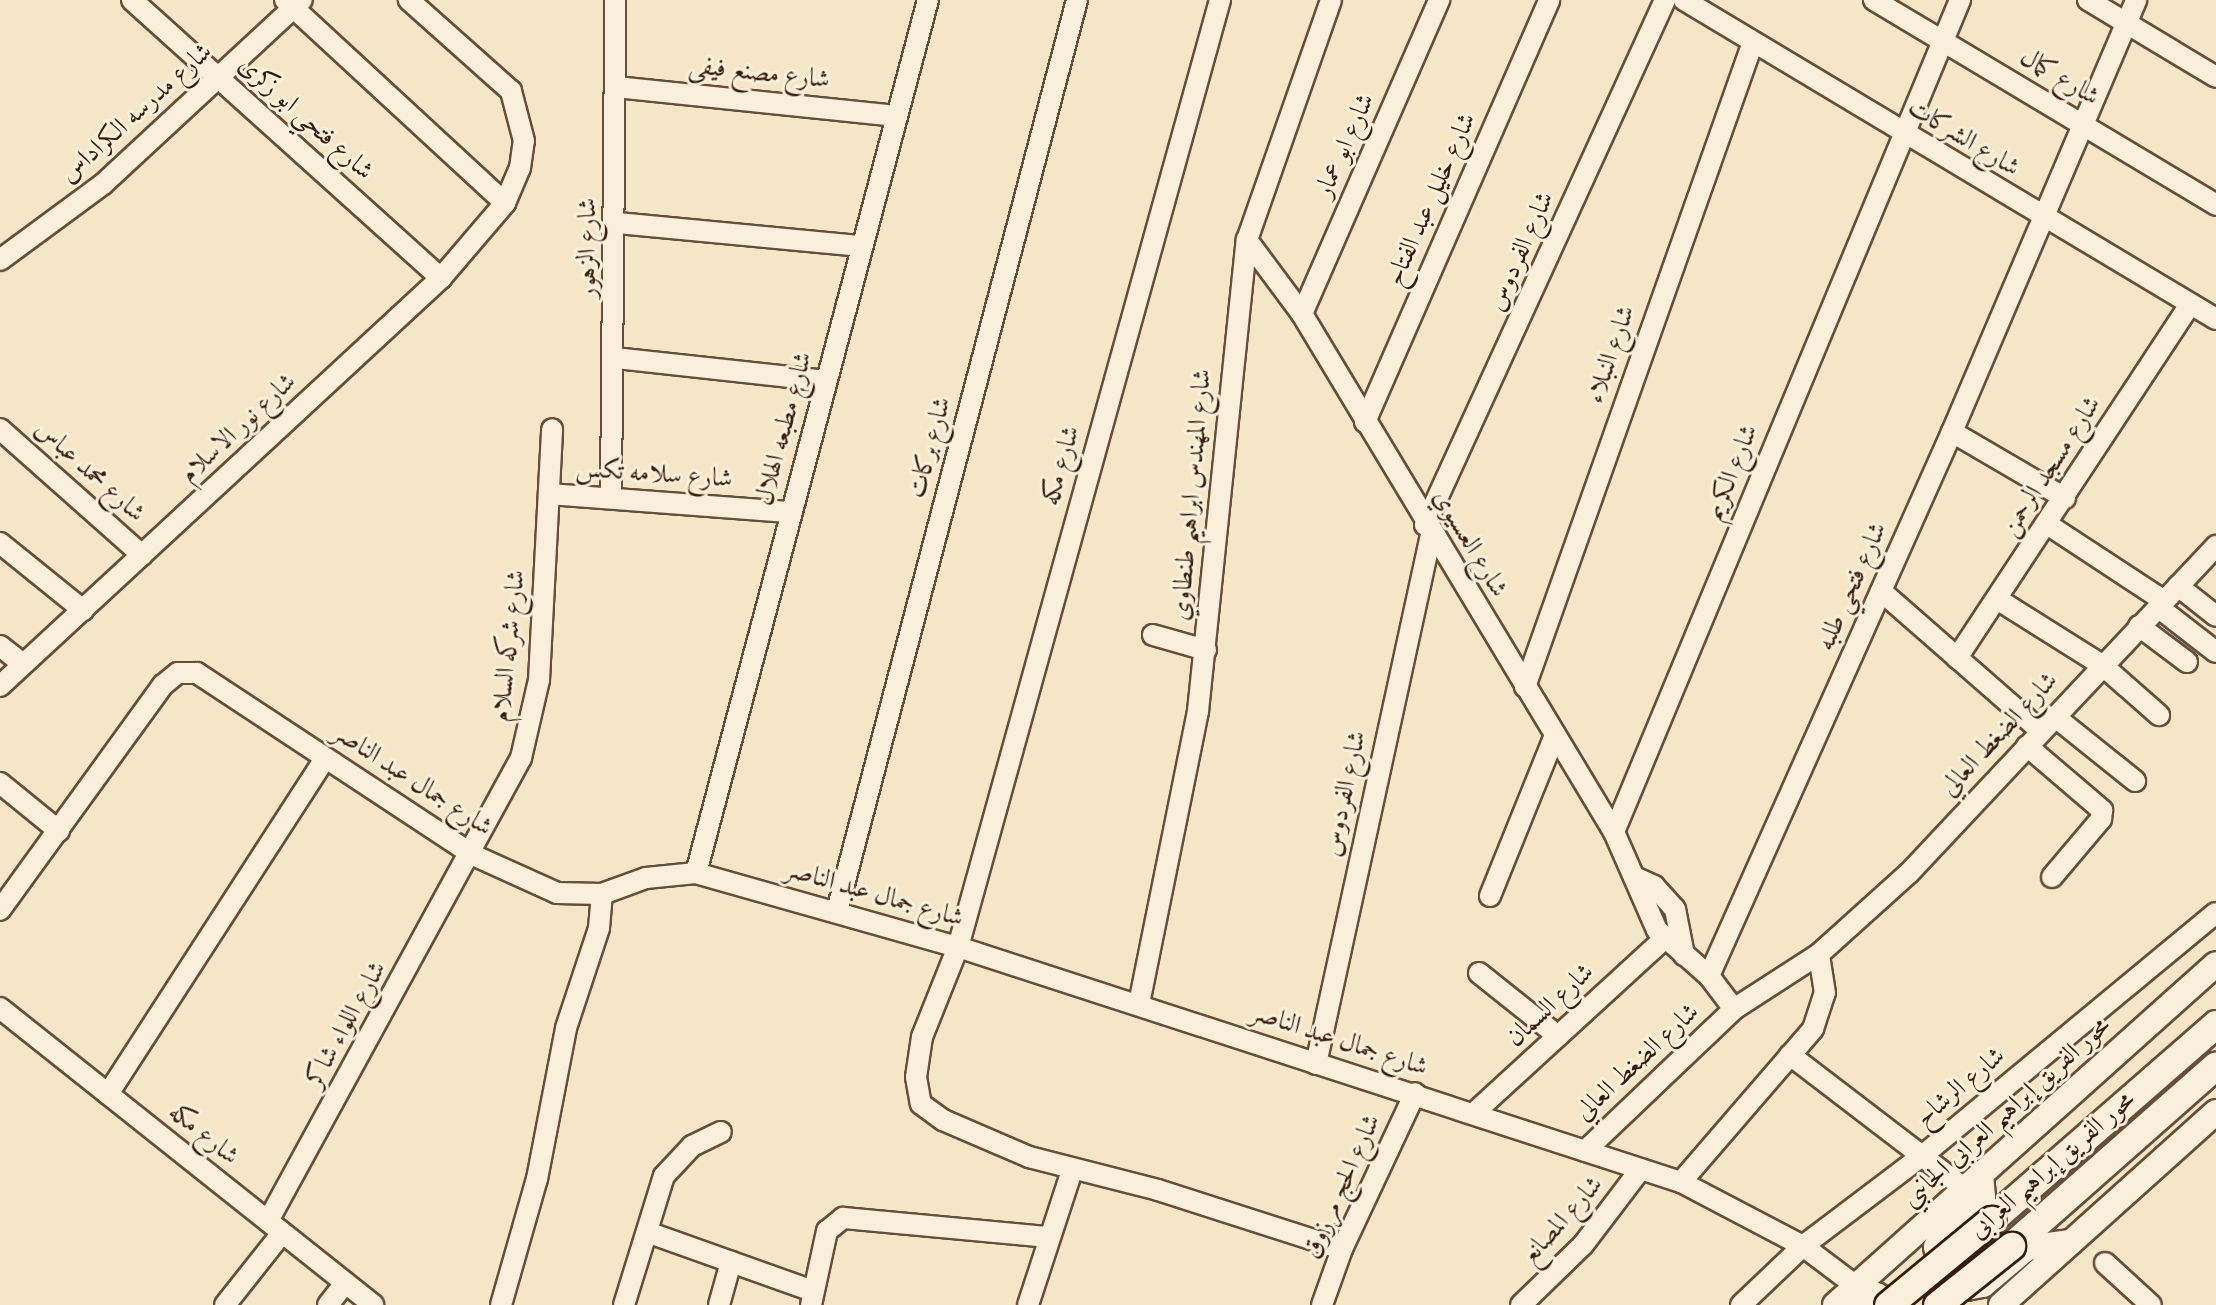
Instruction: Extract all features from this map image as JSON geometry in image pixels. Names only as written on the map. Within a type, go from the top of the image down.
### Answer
[{"type":"main road","name":"محور الفريق إبراهيم العرابى","points":[[1889,1305],[1991,1220],[2216,1024]]},
{"type":"main road","name":"محور الفريق إبراهيم العرابى","points":[[1937,1305],[2011,1246],[2216,1065]]},
{"type":"street","name":"شارع فتحي ابو زكرى","points":[[132,0],[441,279]]},
{"type":"street","points":[[294,3],[506,203],[524,141],[511,91],[409,0]]},
{"type":"street","name":"شارع الزهور","points":[[611,497],[617,223],[615,0]]},
{"type":"street","name":"شارع مطبعه الهلال","points":[[696,873],[928,0]]},
{"type":"street","name":"شارع بركات","points":[[837,911],[1077,0]]},
{"type":"street","name":"شارع مكه","points":[[1220,0],[958,947],[922,1037],[916,1077],[921,1104],[954,1125],[1072,1170],[1342,1249]]},
{"type":"street","name":"شارع المهندس ابراهيم طنطاوي","points":[[1139,1004],[1206,650],[1247,240],[1331,0]]},
{"type":"street","name":"شارع ابو عمار","points":[[1302,314],[1439,0]]},
{"type":"street","name":"شارع خليل عبد الفتاح","points":[[1365,422],[1549,0]]},
{"type":"street","name":"شارع الفردوس","points":[[1316,1064],[1428,530],[1665,0]]},
{"type":"street","name":"شارع كمال","points":[[1874,0],[1943,39],[2216,205]]},
{"type":"street","name":"شارع الكريم","points":[[1614,832],[1902,134],[1960,0]]},
{"type":"street","points":[[2088,0],[2216,77]]},
{"type":"street","name":"شارع فتحي طلبه","points":[[1709,976],[1952,432],[2136,0]]},
{"type":"street","name":"شارع الشركات","points":[[1691,2],[1902,134],[2216,319]]},
{"type":"street","name":"شارع مدرسه الكراداس","points":[[0,260],[104,184],[219,78],[294,3]]},
{"type":"street","name":"شارع النبلاء","points":[[1525,687],[1753,42]]},
{"type":"street","name":"شارع مصنع فيفى","points":[[616,87],[897,116]]},
{"type":"street","name":"شارع نور الاسلام","points":[[0,686],[441,279],[506,203]]},
{"type":"street","points":[[617,223],[862,246]]},
{"type":"street","name":"شارع العسيوي","points":[[1247,240],[1302,314],[1428,530],[1614,832],[1639,879],[1650,918],[1665,938],[1709,976],[1734,1009]]},
{"type":"street","name":"شارع مسجد الرحمن","points":[[1957,658],[2048,524],[2190,305]]},
{"type":"street","points":[[615,358],[826,381]]},
{"type":"street","name":"شارع محمد عباس","points":[[0,429],[142,555]]},
{"type":"street","name":"شارع شركه السلام","points":[[473,855],[521,758],[533,720],[552,429]]},
{"type":"street","points":[[1952,432],[2065,498]]},
{"type":"street","name":"شارع سلامه تكس","points":[[549,494],[791,512]]},
{"type":"street","points":[[2048,524],[2161,604],[2216,652]]},
{"type":"street","points":[[0,543],[83,610]]},
{"type":"street","name":"شارع الضغط العالي","points":[[1585,1151],[1734,1009],[1819,954],[1909,873],[2216,546]]},
{"type":"street","points":[[2178,586],[2216,616]]},
{"type":"street","points":[[1881,591],[1957,658],[2102,810],[2101,819],[2052,877]]},
{"type":"street","points":[[1997,599],[2102,665],[2159,715]]},
{"type":"street","points":[[2139,626],[2187,662]]},
{"type":"street","points":[[1153,635],[1206,650]]},
{"type":"street","points":[[0,646],[23,664]]},
{"type":"street","name":"شارع جمال عبد الناصر","points":[[0,910],[163,685],[178,673],[197,674],[473,855],[557,892],[603,894],[646,878],[696,873],[958,947],[1139,1004],[1316,1064],[1415,1093],[1681,1182],[1803,1246],[1860,1296],[1871,1289],[1889,1305]]},
{"type":"street","points":[[2054,716],[2135,781]]},
{"type":"street","points":[[1490,896],[1555,735]]},
{"type":"street","points":[[108,1094],[325,758]]},
{"type":"street","points":[[0,783],[59,831]]},
{"type":"street","name":"شارع اللواء شاكر","points":[[225,1305],[275,1227],[473,855]]},
{"type":"street","name":"شارع العسيوي","points":[[1639,879],[1654,886],[1675,909],[1684,955]]},
{"type":"street","points":[[501,1305],[537,1179],[566,1028],[599,928],[603,894]]},
{"type":"street","name":"شارع الرشاح","points":[[1741,1305],[1803,1246],[1922,1156],[2216,913]]},
{"type":"street","name":"شارع السمان","points":[[1474,1113],[1665,938]]},
{"type":"street","points":[[1681,1182],[1790,1055],[1821,1013],[1825,983],[1819,954]]},
{"type":"street","name":"محور الفريق إبراهيم العرابى الجانبي","points":[[1835,1305],[1860,1296],[1973,1182],[2216,964]]},
{"type":"street","points":[[1479,973],[1558,1036]]},
{"type":"street","name":"شارع مكه","points":[[0,1008],[373,1305]]},
{"type":"street","points":[[1790,1055],[1922,1156],[1985,1186],[1980,1201],[1942,1235],[1936,1247],[1939,1260],[1966,1288],[1983,1285],[2027,1248],[2069,1242]]},
{"type":"street","name":"شارع الحج مرزوق","points":[[1322,1305],[1342,1249],[1415,1093]]},
{"type":"street","points":[[2001,1305],[2216,1112]]},
{"type":"street","points":[[624,1305],[664,1176],[692,1146],[720,1132]]},
{"type":"street","points":[[1028,1305],[1047,1237],[1072,1170]]},
{"type":"street","name":"شارع المصانع","points":[[1521,1305],[1582,1245],[1640,1170]]},
{"type":"street","points":[[646,1232],[731,1262],[812,1298],[827,1232],[843,1218],[1047,1237]]},
{"type":"street","points":[[719,1305],[731,1262]]},
{"type":"street","points":[[2105,1263],[2151,1305]]},
{"type":"street","points":[[328,1305],[345,1283]]}]
